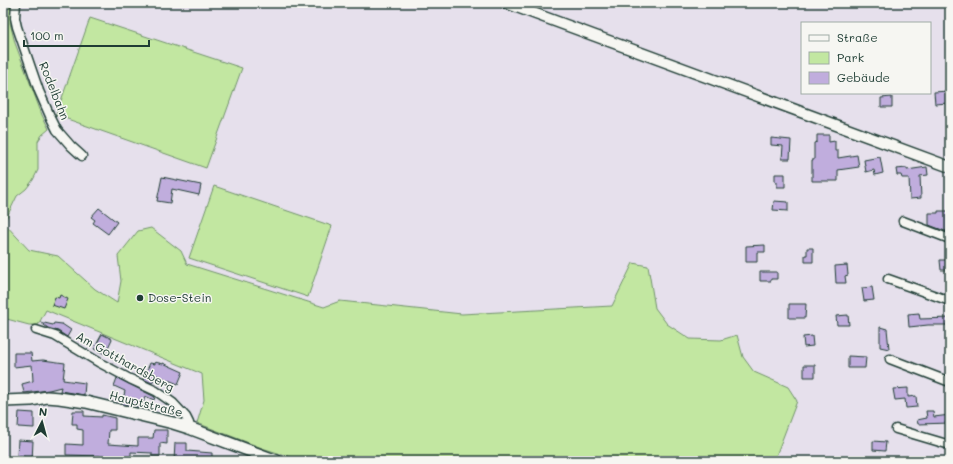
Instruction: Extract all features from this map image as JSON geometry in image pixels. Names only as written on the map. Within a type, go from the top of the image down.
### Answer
[{"type":"main road","name":"Hauptstraße","points":[[3,401],[31,400],[48,397],[86,402],[173,423],[277,461]]},
{"type":"street","name":"Rodelbahn","points":[[16,3],[17,27],[46,107],[57,130],[82,156]]},
{"type":"street","points":[[506,3],[950,168]]},
{"type":"street","points":[[903,221],[950,239]]},
{"type":"street","points":[[888,279],[950,301]]},
{"type":"street","name":"Am Gotthardsberg","points":[[36,330],[55,336],[100,363],[156,391],[173,403],[186,417],[189,423],[189,428]]},
{"type":"street","points":[[890,359],[950,382]]},
{"type":"street","points":[[896,429],[950,445]]},
{"type":"green space","points":[[3,3],[12,4],[10,23],[15,43],[42,115],[49,129],[38,141],[38,170],[26,189],[17,196],[4,223],[29,250],[58,256],[95,289],[117,303],[121,281],[118,256],[138,231],[151,228],[181,251],[187,264],[324,307],[340,301],[462,314],[612,306],[633,263],[648,266],[655,308],[667,324],[690,339],[721,340],[737,335],[743,357],[754,372],[788,387],[797,401],[774,461],[303,461],[262,448],[197,423],[204,400],[202,374],[46,310],[38,325],[29,325],[3,318]]},
{"type":"green space","points":[[90,18],[242,68],[206,168],[56,115]]},
{"type":"green space","points":[[214,186],[332,226],[308,297],[189,258]]},
{"type":"building","points":[[948,91],[949,103],[935,104],[934,92]]},
{"type":"building","points":[[892,97],[892,107],[881,107],[881,98]]},
{"type":"building","points":[[817,135],[829,135],[829,142],[835,141],[835,151],[838,151],[838,158],[857,155],[859,167],[838,170],[838,181],[812,181],[812,160],[814,160],[814,143],[817,142]]},
{"type":"building","points":[[771,138],[791,140],[790,159],[782,159],[783,146],[771,145]]},
{"type":"building","points":[[880,157],[883,173],[875,175],[874,170],[866,172],[864,160]]},
{"type":"building","points":[[927,167],[928,175],[920,176],[921,198],[910,199],[909,178],[902,178],[901,175],[897,175],[896,169],[907,168],[907,170]]},
{"type":"building","points":[[775,174],[785,174],[785,187],[777,187],[777,182],[775,182]]},
{"type":"building","points":[[162,177],[201,185],[199,195],[172,189],[170,203],[157,201]]},
{"type":"building","points":[[774,201],[788,202],[788,211],[773,210]]},
{"type":"building","points":[[99,208],[117,222],[108,234],[93,223],[95,220],[91,217]]},
{"type":"building","points":[[938,211],[950,211],[949,231],[929,225],[929,213],[938,213]]},
{"type":"building","points":[[765,245],[765,252],[757,252],[757,262],[746,262],[746,246]]},
{"type":"building","points":[[807,248],[813,248],[813,262],[805,262]]},
{"type":"building","points":[[940,260],[947,260],[948,263],[950,263],[950,270],[941,270]]},
{"type":"building","points":[[847,265],[848,275],[845,276],[846,283],[836,283],[835,266]]},
{"type":"building","points":[[760,272],[777,272],[777,279],[771,279],[771,281],[760,281]]},
{"type":"building","points":[[872,287],[874,300],[864,301],[862,288]]},
{"type":"building","points":[[60,295],[68,299],[64,309],[52,305],[55,297],[59,298]]},
{"type":"building","points":[[789,304],[806,304],[805,318],[789,318]]},
{"type":"building","points":[[919,313],[920,319],[950,318],[950,325],[909,327],[908,314]]},
{"type":"building","points":[[848,315],[849,325],[837,325],[836,316]]},
{"type":"building","points":[[40,322],[53,325],[54,323],[62,324],[71,330],[67,337],[58,331],[48,328]]},
{"type":"building","points":[[880,327],[887,329],[889,349],[880,347]]},
{"type":"building","points":[[102,334],[112,339],[105,354],[94,349]]},
{"type":"building","points":[[812,336],[813,346],[804,347],[803,337]]},
{"type":"building","points":[[14,353],[31,353],[32,361],[43,360],[65,363],[63,380],[85,383],[84,395],[60,391],[61,387],[24,393],[22,384],[33,381],[32,365],[14,367]]},
{"type":"building","points":[[848,356],[866,357],[865,368],[848,368]]},
{"type":"building","points":[[155,362],[163,363],[183,372],[178,384],[156,375],[152,383],[143,379],[150,363],[155,364]]},
{"type":"building","points":[[804,365],[815,365],[815,377],[804,377]]},
{"type":"building","points":[[117,378],[155,397],[154,400],[145,396],[142,408],[122,404],[125,391],[114,386]]},
{"type":"building","points":[[908,388],[908,397],[916,396],[917,407],[906,408],[905,399],[895,400],[893,389]]},
{"type":"building","points":[[73,411],[84,411],[84,416],[102,417],[102,415],[115,418],[115,430],[109,430],[108,444],[138,446],[138,438],[153,438],[154,430],[167,430],[167,444],[160,443],[160,456],[152,456],[152,453],[131,452],[131,459],[107,457],[107,459],[100,459],[100,456],[66,455],[66,444],[83,445],[83,430],[77,429],[77,424],[72,424]]},
{"type":"building","points":[[926,411],[933,411],[934,417],[950,415],[950,423],[918,424],[917,420],[927,418]]},
{"type":"building","points":[[19,412],[34,413],[34,428],[18,427]]},
{"type":"building","points":[[18,440],[33,441],[32,461],[25,461],[25,457],[17,456]]},
{"type":"building","points":[[873,441],[886,442],[885,451],[873,450]]},
{"type":"building","points":[[175,443],[187,443],[187,451],[212,453],[212,461],[174,461]]},
{"type":"place","name":"Dose-Stein","points":[[140,298]]}]
